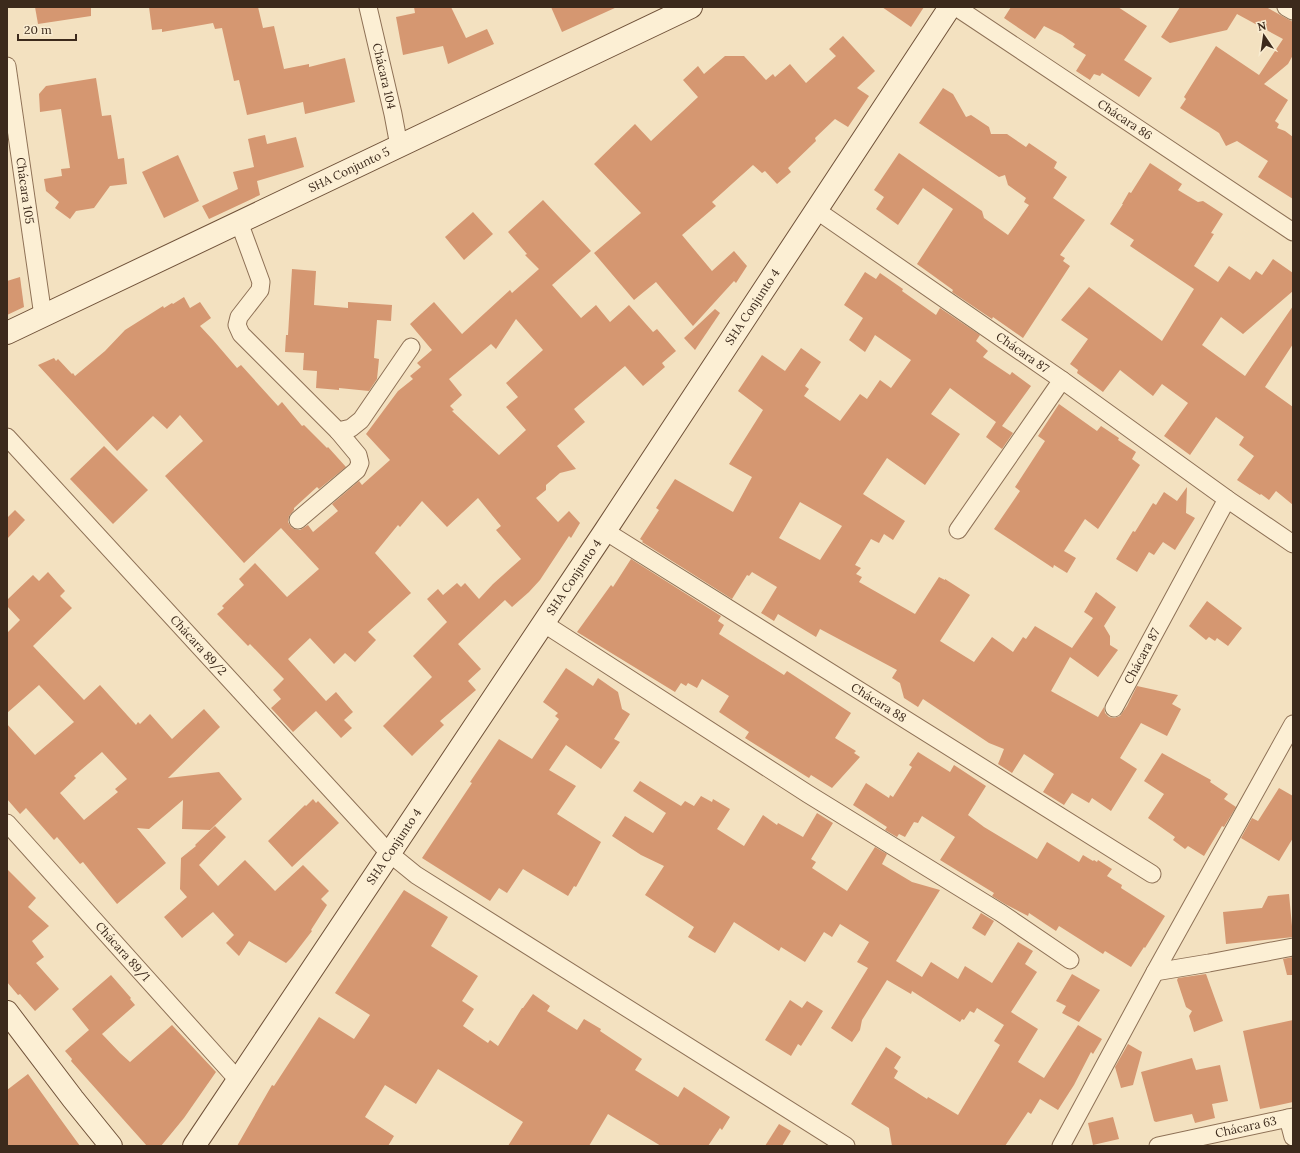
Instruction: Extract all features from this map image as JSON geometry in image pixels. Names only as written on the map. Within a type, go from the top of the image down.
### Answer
[{"type":"street","name":"Chácara 104","points":[[368,7],[399,146]]},
{"type":"street","name":"SHA Conjunto 5","points":[[7,333],[691,7]]},
{"type":"street","name":"SHA Conjunto 4","points":[[194,1146],[605,530],[950,7]]},
{"type":"street","name":"Chácara 86","points":[[956,7],[1293,232]]},
{"type":"street","points":[[1286,7],[1293,11]]},
{"type":"street","name":"Chácara 105","points":[[7,66],[43,316]]},
{"type":"street","name":"Chácara 87","points":[[816,210],[1062,380],[1227,499],[1293,544]]},
{"type":"street","points":[[239,222],[261,282],[260,290],[239,317],[237,325],[241,334],[338,431],[358,455],[360,463],[357,470],[298,520]]},
{"type":"street","points":[[338,431],[351,428],[361,420],[411,347]]},
{"type":"street","points":[[958,530],[1062,380]]},
{"type":"street","name":"Chácara 89/2","points":[[7,437],[389,853],[416,875],[846,1146]]},
{"type":"street","name":"Chácara 87","points":[[1114,708],[1227,499]]},
{"type":"street","name":"Chácara 88","points":[[605,530],[1152,874]]},
{"type":"street","points":[[542,623],[808,794],[1001,913],[1070,960]]},
{"type":"street","points":[[1060,1146],[1293,724]]},
{"type":"street","name":"Chácara 89/1","points":[[7,823],[238,1080]]},
{"type":"street","points":[[1155,972],[1293,948]]},
{"type":"street","points":[[7,1012],[72,1099],[112,1146]]},
{"type":"street","points":[[1290,1117],[1293,1136]]},
{"type":"street","name":"Chácara 63","points":[[1158,1146],[1290,1117]]},
{"type":"building","points":[[35,7],[91,7],[91,16],[38,24]]},
{"type":"building","points":[[149,7],[258,7],[263,28],[274,26],[284,69],[309,64],[309,67],[345,58],[355,102],[305,114],[303,102],[247,115],[239,80],[234,81],[222,28],[215,29],[213,23],[162,32],[162,29],[152,30]]},
{"type":"building","points":[[414,7],[451,7],[466,38],[487,29],[494,44],[448,64],[443,46],[403,55],[396,17],[415,13]]},
{"type":"building","points":[[551,7],[617,7],[562,32]]},
{"type":"building","points":[[882,7],[924,7],[911,27]]},
{"type":"building","points":[[1011,7],[1118,7],[1147,26],[1124,60],[1152,78],[1139,97],[1102,73],[1100,76],[1094,74],[1090,80],[1076,71],[1086,55],[1073,47],[1075,44],[1062,35],[1044,26],[1035,39],[1004,18]]},
{"type":"building","points":[[1180,7],[1266,7],[1293,22],[1293,55],[1288,64],[1264,84],[1288,100],[1275,121],[1279,124],[1277,128],[1285,131],[1293,137],[1293,199],[1258,177],[1268,161],[1237,141],[1226,146],[1219,133],[1180,108],[1186,99],[1184,97],[1216,46],[1259,75],[1283,39],[1237,14],[1227,30],[1170,43],[1161,37]]},
{"type":"building","points":[[843,36],[875,71],[857,88],[869,96],[848,127],[835,119],[815,138],[816,141],[788,168],[791,172],[777,184],[765,171],[762,173],[753,165],[712,202],[716,206],[682,235],[712,271],[734,251],[747,266],[736,283],[734,281],[693,326],[656,282],[634,300],[594,253],[641,213],[594,164],[635,124],[651,141],[698,97],[683,80],[698,66],[704,74],[725,56],[744,56],[766,80],[773,74],[775,77],[790,64],[806,83],[836,56],[829,49]]},
{"type":"building","points":[[96,78],[102,116],[111,115],[118,159],[124,158],[127,184],[110,186],[94,208],[76,211],[70,219],[55,208],[59,202],[46,191],[44,179],[62,176],[61,169],[70,168],[61,109],[40,112],[39,94],[46,86]]},
{"type":"building","points":[[943,88],[953,94],[966,117],[971,115],[989,127],[991,134],[1007,134],[1026,147],[1029,143],[1057,162],[1054,168],[1067,177],[1053,198],[1085,220],[1060,255],[1065,258],[1063,261],[1070,266],[1023,338],[993,317],[992,319],[952,292],[953,290],[917,264],[953,209],[923,188],[898,225],[876,209],[884,197],[874,190],[899,153],[982,211],[984,218],[1008,235],[1029,205],[1024,202],[1026,198],[1008,185],[1005,175],[999,177],[919,123]]},
{"type":"building","points":[[265,135],[267,144],[296,137],[304,167],[257,181],[260,195],[209,219],[202,206],[238,189],[233,172],[254,167],[248,139]]},
{"type":"building","points":[[178,155],[199,201],[164,218],[142,172]]},
{"type":"building","points":[[1150,163],[1182,184],[1178,190],[1198,202],[1203,201],[1223,214],[1211,233],[1214,234],[1194,266],[1218,282],[1229,266],[1250,280],[1256,271],[1262,275],[1273,259],[1293,273],[1293,291],[1243,334],[1221,317],[1202,345],[1245,376],[1293,306],[1293,344],[1265,387],[1293,407],[1293,505],[1276,491],[1269,500],[1237,480],[1254,456],[1239,445],[1244,437],[1216,417],[1190,455],[1164,436],[1188,403],[1162,384],[1153,396],[1120,370],[1103,392],[1077,373],[1078,370],[1070,364],[1088,339],[1061,320],[1089,287],[1162,341],[1194,289],[1130,246],[1134,240],[1110,224],[1129,192],[1131,193]]},
{"type":"building","points":[[543,200],[591,251],[552,285],[581,318],[596,305],[610,322],[629,305],[653,332],[657,329],[676,351],[662,363],[665,367],[643,386],[625,366],[574,409],[585,422],[557,446],[576,469],[560,473],[546,485],[546,490],[536,498],[558,522],[569,511],[580,523],[571,538],[569,536],[540,580],[529,592],[512,607],[505,600],[458,644],[481,669],[468,681],[476,690],[440,721],[444,725],[412,756],[383,726],[432,677],[413,656],[447,622],[427,599],[438,589],[443,595],[457,583],[461,587],[465,583],[479,599],[493,584],[521,559],[496,530],[501,526],[478,498],[447,527],[422,501],[400,527],[398,525],[375,553],[411,593],[368,632],[376,640],[355,662],[345,653],[334,664],[310,638],[288,659],[326,701],[336,692],[353,712],[344,720],[352,728],[341,738],[316,711],[293,732],[271,708],[281,699],[273,690],[284,679],[250,644],[248,646],[217,614],[224,608],[222,606],[244,585],[239,579],[255,563],[287,597],[319,569],[281,528],[244,563],[165,476],[203,441],[180,415],[167,429],[153,416],[117,451],[38,365],[54,358],[56,361],[58,359],[75,376],[105,351],[125,330],[163,306],[164,308],[184,297],[190,308],[200,302],[211,318],[200,326],[237,368],[241,365],[278,406],[282,402],[302,426],[304,425],[327,448],[328,447],[346,467],[319,489],[317,487],[294,508],[289,516],[288,522],[294,529],[300,530],[308,525],[313,532],[338,511],[332,504],[359,481],[362,485],[390,460],[366,434],[398,391],[413,379],[410,376],[421,367],[417,363],[432,350],[410,324],[434,302],[462,334],[510,290],[512,293],[539,269],[525,255],[527,254],[508,232]],"holes":[[[516,319],[543,350],[506,383],[518,397],[506,407],[526,430],[499,455],[452,411],[454,410],[450,406],[462,395],[449,379],[491,344],[496,349]]]},
{"type":"building","points":[[473,212],[493,234],[464,260],[445,237]]},
{"type":"building","points":[[292,269],[316,271],[314,305],[348,308],[348,302],[392,305],[391,321],[377,320],[374,358],[379,359],[377,379],[369,391],[339,388],[339,390],[316,388],[317,371],[303,370],[304,353],[285,352],[286,335],[288,335]]},
{"type":"building","points":[[865,272],[876,279],[880,273],[936,315],[940,308],[980,335],[976,341],[988,351],[983,357],[1010,375],[1012,372],[1031,386],[1002,426],[1013,433],[1002,449],[986,437],[996,422],[950,388],[931,414],[960,434],[925,485],[887,458],[863,494],[905,521],[893,540],[884,534],[879,543],[871,539],[855,565],[861,568],[856,574],[862,577],[859,582],[915,614],[939,577],[945,579],[970,595],[940,641],[974,662],[992,637],[1013,652],[1023,637],[1026,639],[1035,626],[1072,648],[1093,618],[1084,612],[1096,592],[1116,607],[1104,626],[1110,636],[1110,645],[1118,650],[1098,677],[1070,657],[1051,691],[1098,717],[1104,707],[1105,713],[1109,717],[1114,718],[1120,716],[1137,686],[1178,695],[1172,704],[1181,709],[1167,736],[1141,723],[1120,758],[1137,769],[1111,811],[1092,798],[1089,803],[1072,793],[1064,805],[1043,792],[1054,774],[1024,754],[1012,773],[998,764],[1004,749],[989,743],[923,699],[918,707],[904,698],[900,683],[892,678],[897,670],[820,629],[816,637],[778,614],[774,621],[761,613],[777,587],[752,572],[749,576],[747,575],[732,599],[642,542],[643,541],[640,539],[659,510],[656,508],[675,479],[733,512],[752,477],[729,464],[763,410],[738,391],[762,355],[785,371],[801,348],[821,362],[805,386],[809,389],[804,396],[840,421],[860,394],[867,399],[880,380],[891,388],[911,360],[875,335],[865,352],[849,340],[863,318],[844,305]],"holes":[[[800,502],[842,526],[820,560],[779,538]]]},
{"type":"building","points":[[20,277],[24,307],[7,315],[7,281]]},
{"type":"building","points":[[715,309],[720,313],[695,350],[684,338]]},
{"type":"building","points":[[1059,404],[1097,431],[1101,426],[1119,438],[1118,440],[1136,452],[1132,459],[1140,465],[1098,529],[1085,519],[1064,551],[1076,558],[1067,573],[1054,565],[1053,568],[994,529],[1020,491],[1015,487],[1045,441],[1038,436]]},
{"type":"building","points":[[104,446],[148,490],[113,524],[70,479]]},
{"type":"building","points":[[1187,487],[1186,513],[1195,518],[1175,550],[1163,542],[1154,555],[1149,552],[1137,572],[1116,559],[1133,531],[1135,532],[1153,503],[1156,505],[1164,492],[1177,501]]},
{"type":"building","points":[[15,510],[25,520],[7,539],[7,518]]},
{"type":"building","points":[[631,559],[721,616],[718,621],[724,625],[719,634],[784,675],[787,671],[851,713],[835,738],[856,751],[854,753],[860,757],[832,788],[811,775],[809,778],[745,738],[749,732],[719,712],[729,696],[702,679],[697,688],[688,683],[686,686],[681,683],[675,692],[577,632],[611,585],[613,587]]},
{"type":"building","points":[[48,572],[65,591],[60,596],[72,608],[33,646],[84,700],[100,685],[136,725],[138,722],[140,724],[150,714],[172,739],[204,709],[220,727],[168,778],[219,772],[242,799],[210,830],[182,829],[183,800],[149,829],[137,828],[166,863],[117,904],[83,862],[80,864],[57,837],[54,840],[26,808],[20,814],[7,799],[7,724],[35,755],[74,722],[39,685],[7,713],[7,633],[20,620],[7,606],[7,600],[33,575],[39,581]],"holes":[[[102,752],[127,779],[115,789],[118,792],[84,820],[60,793],[76,778],[74,776]]]},
{"type":"building","points":[[1207,601],[1242,628],[1228,646],[1217,638],[1215,641],[1209,637],[1206,640],[1189,626]]},
{"type":"building","points":[[566,668],[593,686],[598,678],[618,692],[622,709],[630,714],[614,739],[620,742],[601,769],[566,745],[549,770],[576,786],[557,814],[601,842],[576,887],[574,886],[568,896],[523,869],[507,893],[499,888],[490,901],[422,858],[472,783],[470,782],[499,739],[532,759],[559,719],[555,716],[558,713],[543,702]]},
{"type":"building","points":[[918,752],[950,772],[954,765],[986,786],[968,815],[984,827],[1037,859],[1047,842],[1079,862],[1083,855],[1093,861],[1094,860],[1097,862],[1098,860],[1112,869],[1107,876],[1122,885],[1121,888],[1165,916],[1131,967],[1105,951],[1103,954],[1059,926],[1056,931],[1029,913],[1028,916],[1005,904],[992,896],[994,893],[940,860],[955,837],[922,816],[918,823],[914,822],[905,837],[899,834],[897,837],[885,830],[887,827],[853,805],[866,783],[889,798],[890,795],[893,797],[912,767],[909,765]]},
{"type":"building","points":[[1162,753],[1211,780],[1210,782],[1228,794],[1224,799],[1236,807],[1224,827],[1222,826],[1204,856],[1188,846],[1185,849],[1173,840],[1175,837],[1148,818],[1164,794],[1144,781]]},
{"type":"building","points":[[640,781],[681,806],[685,801],[694,806],[701,796],[712,802],[713,799],[730,809],[717,829],[744,846],[763,815],[777,825],[778,823],[803,837],[817,813],[833,823],[811,859],[816,862],[812,868],[847,891],[875,847],[887,854],[882,864],[912,882],[940,890],[896,961],[922,977],[931,962],[958,979],[965,966],[992,983],[1018,942],[1033,951],[1025,964],[1037,972],[1011,1012],[1038,1029],[1018,1062],[1044,1078],[1078,1025],[1102,1039],[1093,1054],[1091,1052],[1074,1085],[1058,1110],[1040,1099],[1031,1114],[1028,1112],[1005,1146],[892,1146],[889,1128],[851,1104],[886,1047],[901,1057],[894,1068],[898,1071],[894,1078],[927,1099],[928,1097],[958,1115],[1000,1045],[994,1041],[1004,1025],[977,1008],[974,1013],[970,1011],[964,1020],[962,1019],[960,1022],[912,991],[911,994],[887,980],[862,1020],[860,1030],[852,1042],[831,1028],[868,968],[857,962],[869,942],[840,924],[832,937],[824,932],[805,962],[781,947],[779,951],[734,922],[715,953],[688,937],[694,927],[645,895],[664,866],[641,855],[612,836],[625,816],[653,833],[666,813],[633,791]]},
{"type":"building","points":[[1279,788],[1293,796],[1293,838],[1279,861],[1241,838],[1252,818],[1258,821]]},
{"type":"building","points":[[313,799],[316,803],[318,801],[339,823],[292,867],[268,841]]},
{"type":"building","points":[[215,826],[226,837],[199,865],[218,886],[245,860],[275,891],[303,865],[329,891],[321,899],[327,905],[311,930],[312,931],[286,963],[249,941],[239,956],[226,943],[234,935],[213,912],[182,938],[164,917],[187,897],[180,889],[181,858],[196,846],[195,845]]},
{"type":"building","points":[[7,869],[36,898],[28,907],[49,926],[32,941],[44,957],[36,963],[59,989],[35,1011],[7,982]]},
{"type":"building","points":[[404,890],[448,917],[431,946],[478,976],[462,1001],[474,1009],[463,1026],[488,1043],[490,1040],[498,1046],[522,1008],[533,994],[550,1006],[547,1011],[577,1030],[584,1019],[601,1029],[600,1031],[642,1059],[635,1070],[678,1097],[684,1087],[730,1117],[722,1130],[720,1128],[708,1146],[661,1146],[608,1114],[589,1146],[508,1146],[523,1122],[438,1069],[416,1104],[385,1085],[365,1117],[394,1136],[388,1146],[237,1146],[272,1085],[274,1086],[319,1017],[354,1039],[370,1015],[335,993]]},
{"type":"building","points":[[1289,894],[1293,937],[1226,944],[1223,912],[1262,908],[1268,896]]},
{"type":"building","points":[[981,913],[994,921],[985,936],[972,928]]},
{"type":"building","points":[[1293,957],[1293,975],[1287,975],[1283,959]]},
{"type":"building","points":[[1072,974],[1100,990],[1079,1022],[1062,1013],[1066,1006],[1056,1001]]},
{"type":"building","points":[[1206,974],[1223,1021],[1194,1032],[1189,1016],[1192,1011],[1186,1007],[1177,980],[1178,978]]},
{"type":"building","points":[[111,975],[131,998],[130,999],[135,1005],[102,1034],[120,1053],[130,1062],[172,1025],[216,1072],[184,1118],[161,1146],[147,1146],[71,1061],[72,1059],[65,1051],[89,1030],[72,1009]]},
{"type":"building","points":[[790,1000],[802,1008],[807,1001],[823,1011],[801,1046],[798,1044],[791,1056],[765,1040]]},
{"type":"building","points":[[1293,1020],[1293,1102],[1260,1109],[1243,1031]]},
{"type":"building","points":[[1128,1044],[1142,1052],[1133,1085],[1121,1088],[1115,1067]]},
{"type":"building","points":[[1192,1058],[1196,1070],[1220,1065],[1228,1101],[1212,1104],[1215,1118],[1195,1123],[1192,1114],[1156,1122],[1154,1121],[1141,1072]]},
{"type":"building","points":[[28,1074],[80,1146],[7,1146],[7,1090]]},
{"type":"building","points":[[1113,1117],[1119,1139],[1093,1145],[1088,1123]]},
{"type":"building","points":[[779,1124],[791,1131],[782,1146],[765,1146]]}]
